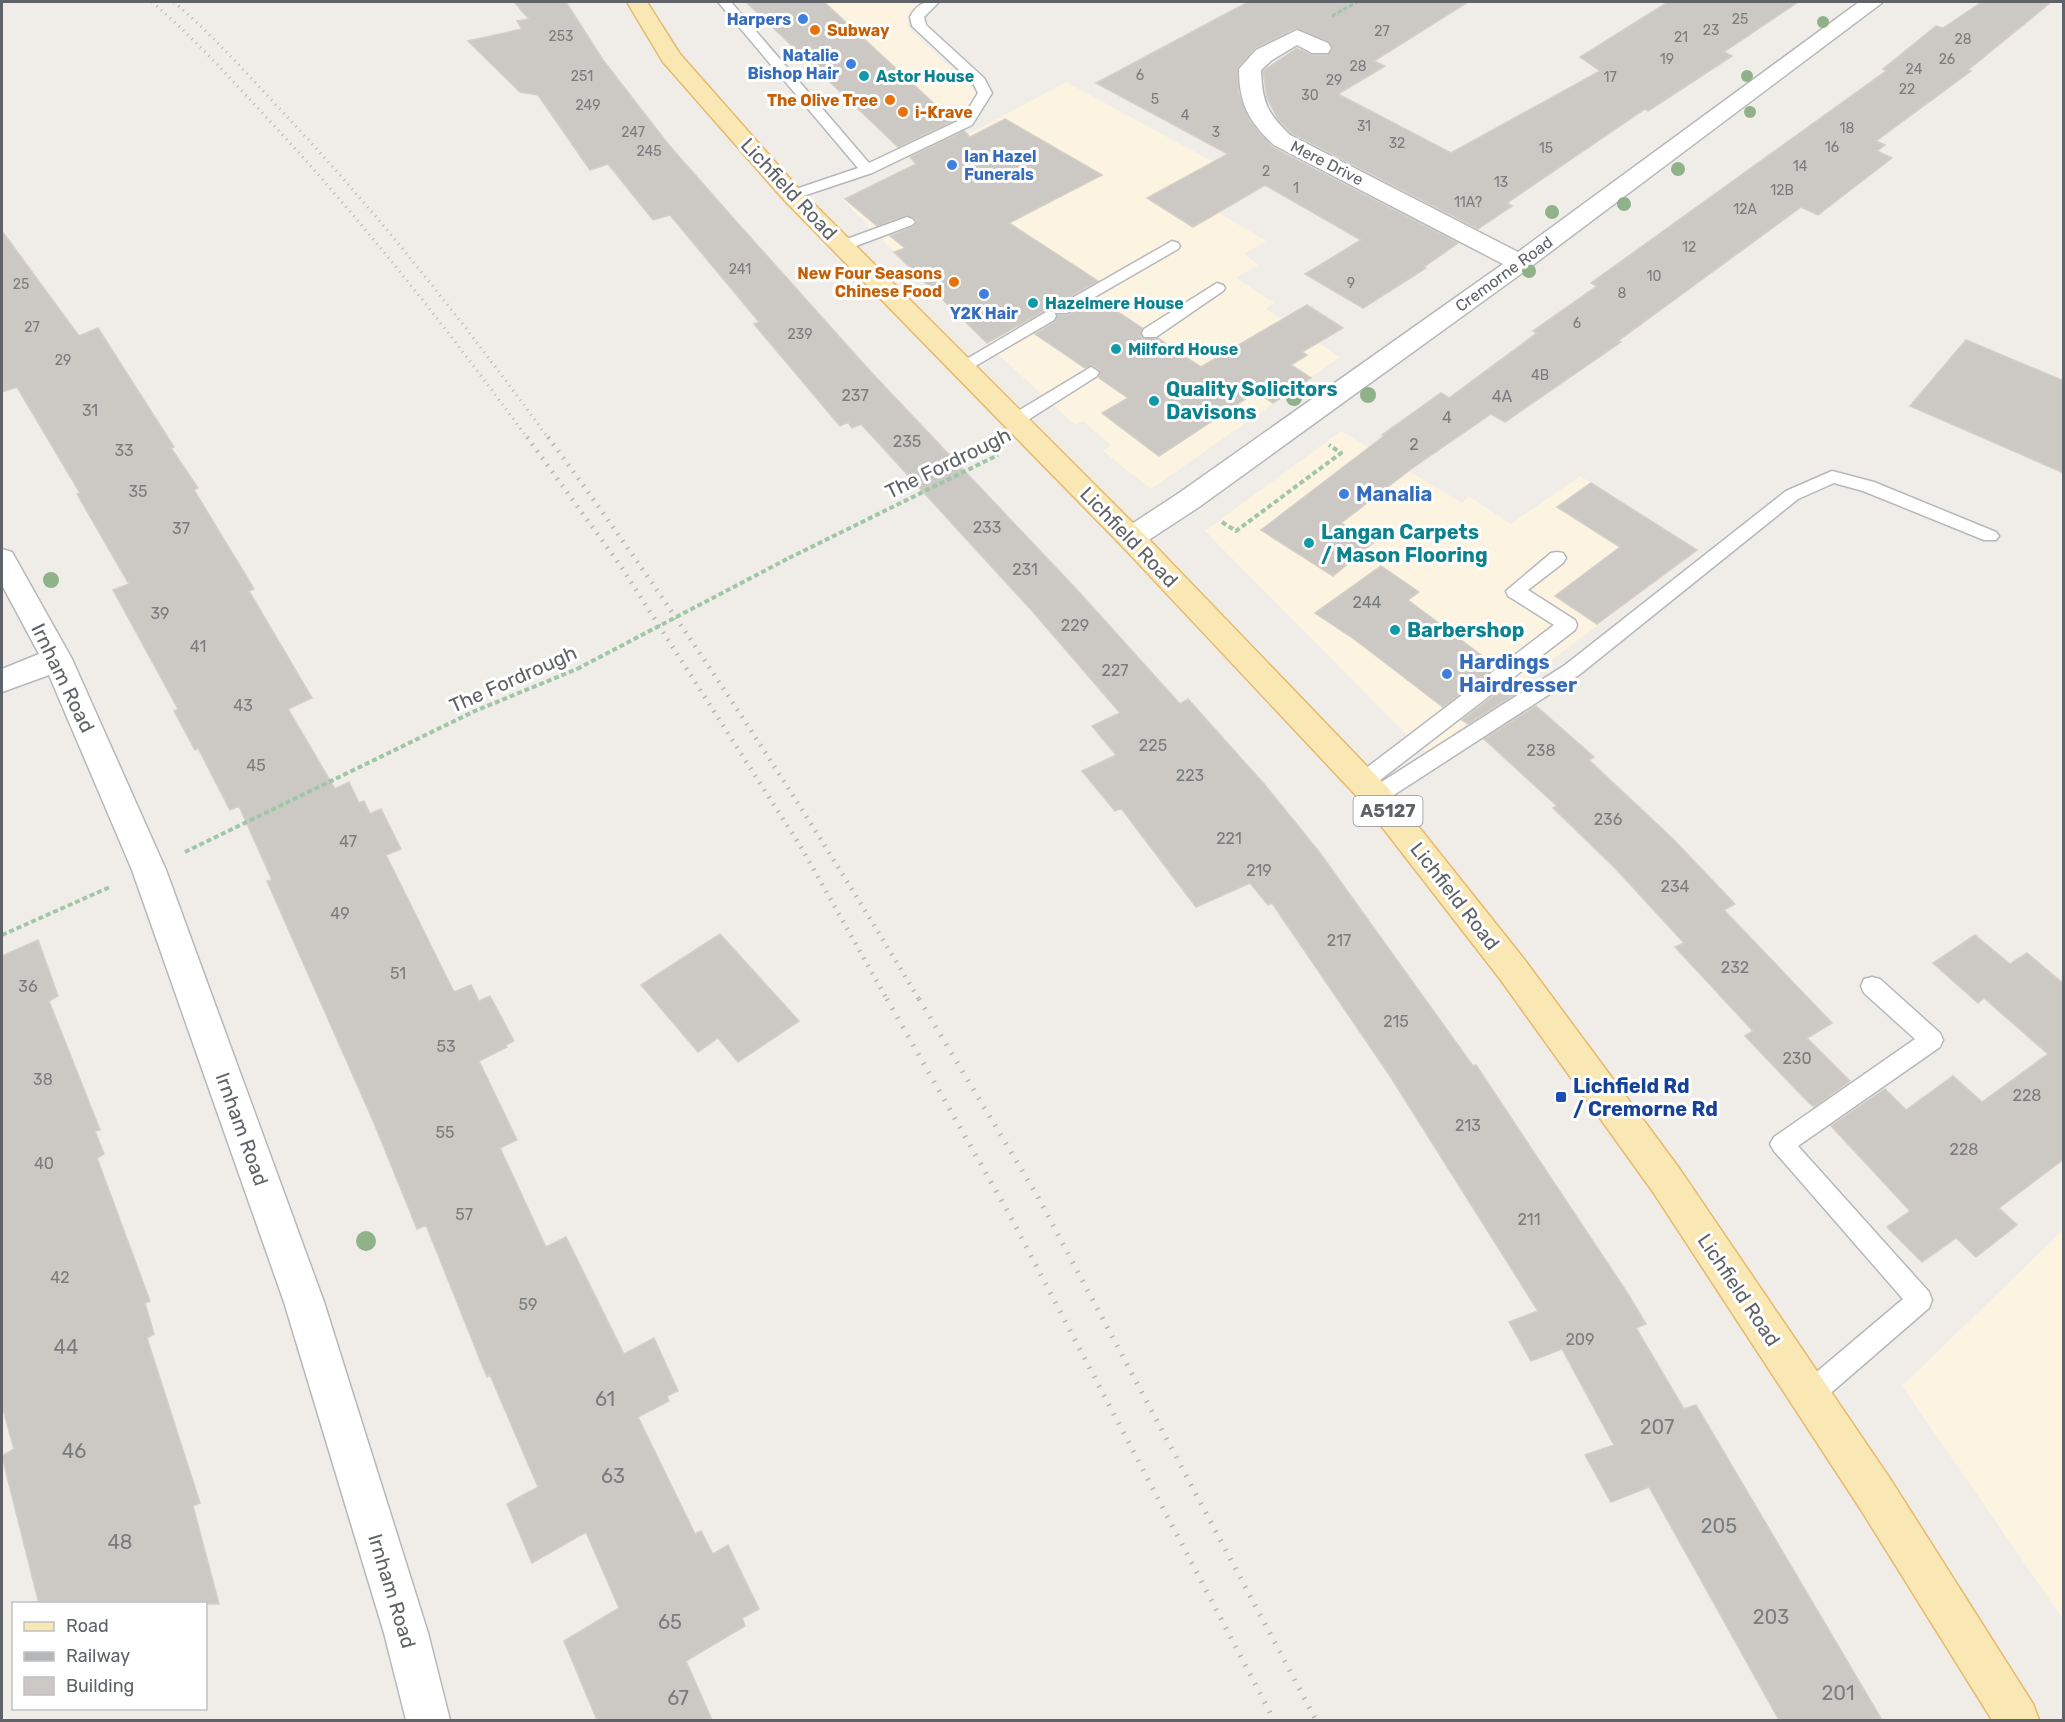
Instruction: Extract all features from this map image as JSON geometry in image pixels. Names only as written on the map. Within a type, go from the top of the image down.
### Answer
[{"type":"main road","name":"Lichfield Road","points":[[637,2],[671,57],[792,195],[1131,538],[1370,788],[1512,969],[1659,1170],[1876,1495],[2017,1720]]},
{"type":"street","name":"Cremorne Road","points":[[1131,538],[1189,500],[1520,263],[1872,2]]},
{"type":"street","name":"Mere Drive","points":[[1320,48],[1297,36],[1264,55],[1250,69],[1250,93],[1259,118],[1282,140],[1520,263]]},
{"type":"street","name":"Irnham Road","points":[[2,559],[57,659],[149,870],[304,1302],[406,1633],[428,1720]]},
{"type":"street","points":[[2,681],[57,659]]},
{"type":"lane","points":[[724,2],[867,170]]},
{"type":"lane","points":[[792,195],[867,170],[967,122],[981,103],[985,93],[979,81],[919,26],[917,17],[922,8],[933,2]]},
{"type":"lane","points":[[842,246],[907,222]]},
{"type":"lane","points":[[961,367],[1172,246]]},
{"type":"lane","points":[[1150,333],[1217,288]]},
{"type":"lane","points":[[1023,430],[1091,372]]},
{"type":"lane","points":[[1370,788],[1572,670],[1792,495],[1832,477],[1868,486],[1990,536]]},
{"type":"lane","points":[[1370,788],[1568,625],[1515,591],[1557,558]]},
{"type":"lane","points":[[1809,1395],[1920,1300],[1782,1144],[1932,1040],[1872,986]]},
{"type":"path","name":"The Fordrough","points":[[2,935],[149,870],[475,711],[577,669],[789,558],[1023,430]]},
{"type":"shaded area","points":[[752,2],[919,2],[909,12],[908,27],[978,94],[972,107],[961,118],[896,147],[768,22]]},
{"type":"shaded area","points":[[1066,82],[1232,172],[1191,196],[1266,241],[1244,254],[1258,265],[1236,278],[1274,303],[1266,309],[1340,357],[1151,489],[1103,451],[1111,445],[1083,421],[1075,425],[962,321],[844,201]]},
{"type":"shaded area","points":[[1341,431],[1462,503],[1469,496],[1511,524],[1580,476],[1698,550],[1428,753],[1406,734],[1205,531]]},
{"type":"shaded area","points":[[2063,1230],[2063,1619],[1902,1386]]},
{"type":"building","points":[[514,2],[566,2],[603,60],[668,144],[734,219],[871,372],[1079,592],[1180,704],[1188,699],[1265,785],[1320,853],[1473,1066],[1476,1065],[1628,1294],[1646,1324],[1636,1328],[1684,1409],[1696,1405],[1882,1720],[1779,1720],[1649,1487],[1611,1502],[1585,1455],[1614,1445],[1562,1349],[1531,1361],[1509,1322],[1538,1311],[1390,1076],[1272,903],[1268,905],[1250,883],[1196,907],[1121,808],[1115,811],[1082,771],[1116,755],[1092,726],[1120,713],[1034,613],[861,424],[852,428],[848,422],[840,426],[754,324],[759,322],[670,215],[653,220],[608,164],[590,170],[538,95],[520,92],[468,41],[522,29],[517,21],[529,19]]},
{"type":"building","name":"Astor House","points":[[746,2],[824,2],[953,121],[898,147]]},
{"type":"building","points":[[1248,2],[1468,2],[1374,61],[1385,66],[1338,94],[1451,153],[1600,71],[1580,57],[1668,2],[1798,2],[1724,52],[1732,56],[1648,111],[1645,109],[1507,203],[1512,206],[1478,229],[1291,133],[1278,119],[1267,98],[1263,71],[1297,48],[1311,55],[1328,55],[1333,49],[1329,41],[1296,28],[1255,48],[1237,68],[1239,93],[1250,121],[1272,147],[1458,243],[1424,267],[1426,268],[1363,308],[1305,274],[1361,240],[1265,185],[1193,227],[1147,198],[1228,154],[1096,83]]},
{"type":"building","points":[[1982,2],[2051,2],[1968,70],[1971,71],[1876,141],[1885,145],[1877,151],[1892,158],[1818,215],[1801,207],[1618,341],[1621,342],[1505,422],[1491,414],[1411,469],[1341,523],[1373,543],[1333,576],[1261,530],[1384,436],[1382,435],[1441,393],[1449,398],[1537,333],[1533,331],[1597,286],[1591,283],[1886,71],[1883,69],[1936,26],[1943,28]]},
{"type":"building","points":[[1005,119],[1102,175],[1009,223],[1098,281],[987,343],[894,252],[905,248],[890,236],[913,227],[917,220],[906,215],[877,226],[845,199],[916,164],[910,157],[964,131],[970,137]]},
{"type":"building","points":[[2,231],[79,336],[98,328],[174,447],[171,448],[198,488],[194,490],[254,589],[249,591],[312,698],[288,709],[335,789],[349,782],[359,803],[364,801],[370,814],[381,809],[401,849],[386,855],[454,992],[471,985],[479,1001],[490,996],[514,1041],[479,1061],[517,1140],[500,1148],[546,1247],[566,1237],[624,1354],[654,1338],[678,1391],[667,1396],[669,1401],[638,1417],[695,1534],[701,1531],[713,1554],[728,1545],[759,1609],[742,1618],[745,1626],[686,1661],[712,1720],[597,1720],[564,1641],[619,1608],[586,1532],[532,1563],[507,1504],[538,1487],[490,1375],[487,1377],[426,1225],[417,1229],[374,1123],[267,881],[272,880],[239,806],[230,810],[198,748],[195,750],[174,711],[178,709],[113,590],[129,584],[77,494],[80,493],[17,387],[2,392]]},
{"type":"building","points":[[1097,298],[1142,328],[1142,338],[1158,338],[1201,367],[1307,305],[1343,328],[1302,352],[1307,355],[1291,365],[1311,378],[1273,403],[1256,392],[1159,456],[1102,413],[1128,398],[1099,378],[1100,370],[1092,365],[1085,368],[1035,334],[1055,322],[1058,315],[1068,315]]},
{"type":"building","points":[[1966,340],[2064,381],[2064,473],[1910,406]]},
{"type":"building","points":[[1591,483],[1697,550],[1597,624],[1555,596],[1620,547],[1557,507]]},
{"type":"building","points":[[1381,566],[1419,592],[1408,600],[1493,664],[1490,665],[1494,668],[1443,707],[1354,639],[1315,613]]},
{"type":"building","points":[[1510,683],[1520,691],[1468,724],[1462,720]]},
{"type":"building","points":[[1536,706],[1594,757],[1589,760],[1673,839],[1735,904],[1724,910],[1832,1023],[1807,1038],[1850,1081],[1814,1107],[1809,1103],[1745,1036],[1753,1031],[1675,947],[1684,943],[1615,868],[1553,808],[1557,806],[1484,739]]},
{"type":"building","points":[[720,934],[799,1021],[738,1062],[718,1038],[698,1052],[641,985]]},
{"type":"building","points":[[1975,935],[2010,964],[2027,953],[2064,984],[2064,1159],[1999,1208],[2017,1225],[1976,1257],[1956,1238],[1922,1262],[1887,1227],[1910,1211],[1831,1126],[1885,1089],[1906,1110],[1953,1076],[1982,1102],[2048,1054],[1984,998],[1978,1003],[1933,963]]},
{"type":"building","points":[[38,940],[58,996],[49,1001],[100,1130],[95,1131],[104,1154],[97,1158],[150,1301],[145,1303],[154,1334],[147,1338],[200,1503],[193,1506],[219,1604],[207,1604],[207,1602],[38,1602],[2,1456],[14,1449],[2,1406],[2,956]]},
{"type":"railway","points":[[152,2],[225,73],[336,195],[434,315],[528,439]]},
{"type":"railway","points":[[174,2],[239,65],[313,144],[451,310],[549,439]]},
{"type":"railway","points":[[527,437],[620,565],[801,847],[888,1001]]},
{"type":"railway","points":[[548,437],[646,575],[741,715],[832,857],[920,1001]]},
{"type":"railway","points":[[887,999],[1008,1212],[1274,1720]]},
{"type":"railway","points":[[919,999],[1038,1197],[1316,1720]]},
{"type":"place","name":"Harpers","points":[[803,19]]},
{"type":"place","name":"Subway","points":[[815,30]]},
{"type":"place","name":"Natalie Bishop Hair","points":[[851,64]]},
{"type":"place","name":"Astor House","points":[[864,76]]},
{"type":"place","name":"The Olive Tree","points":[[890,100]]},
{"type":"place","name":"i-Krave","points":[[903,112]]},
{"type":"place","name":"Ian Hazel Funerals","points":[[952,165]]},
{"type":"place","name":"New Four Seasons Chinese Food","points":[[954,282]]},
{"type":"place","name":"Y2K Hair","points":[[984,294]]},
{"type":"place","name":"Hazelmere House","points":[[1033,303]]},
{"type":"place","name":"Milford House","points":[[1116,349]]},
{"type":"place","name":"Quality Solicitors Davisons","points":[[1154,401]]},
{"type":"place","name":"Manalia","points":[[1344,494]]},
{"type":"place","name":"Langan Carpets / Mason Flooring","points":[[1309,543]]},
{"type":"place","name":"Barbershop","points":[[1395,630]]},
{"type":"place","name":"Hardings Hairdresser","points":[[1447,674]]},
{"type":"place","name":"Lichfield Rd / Cremorne Rd","points":[[1561,1097]]}]
